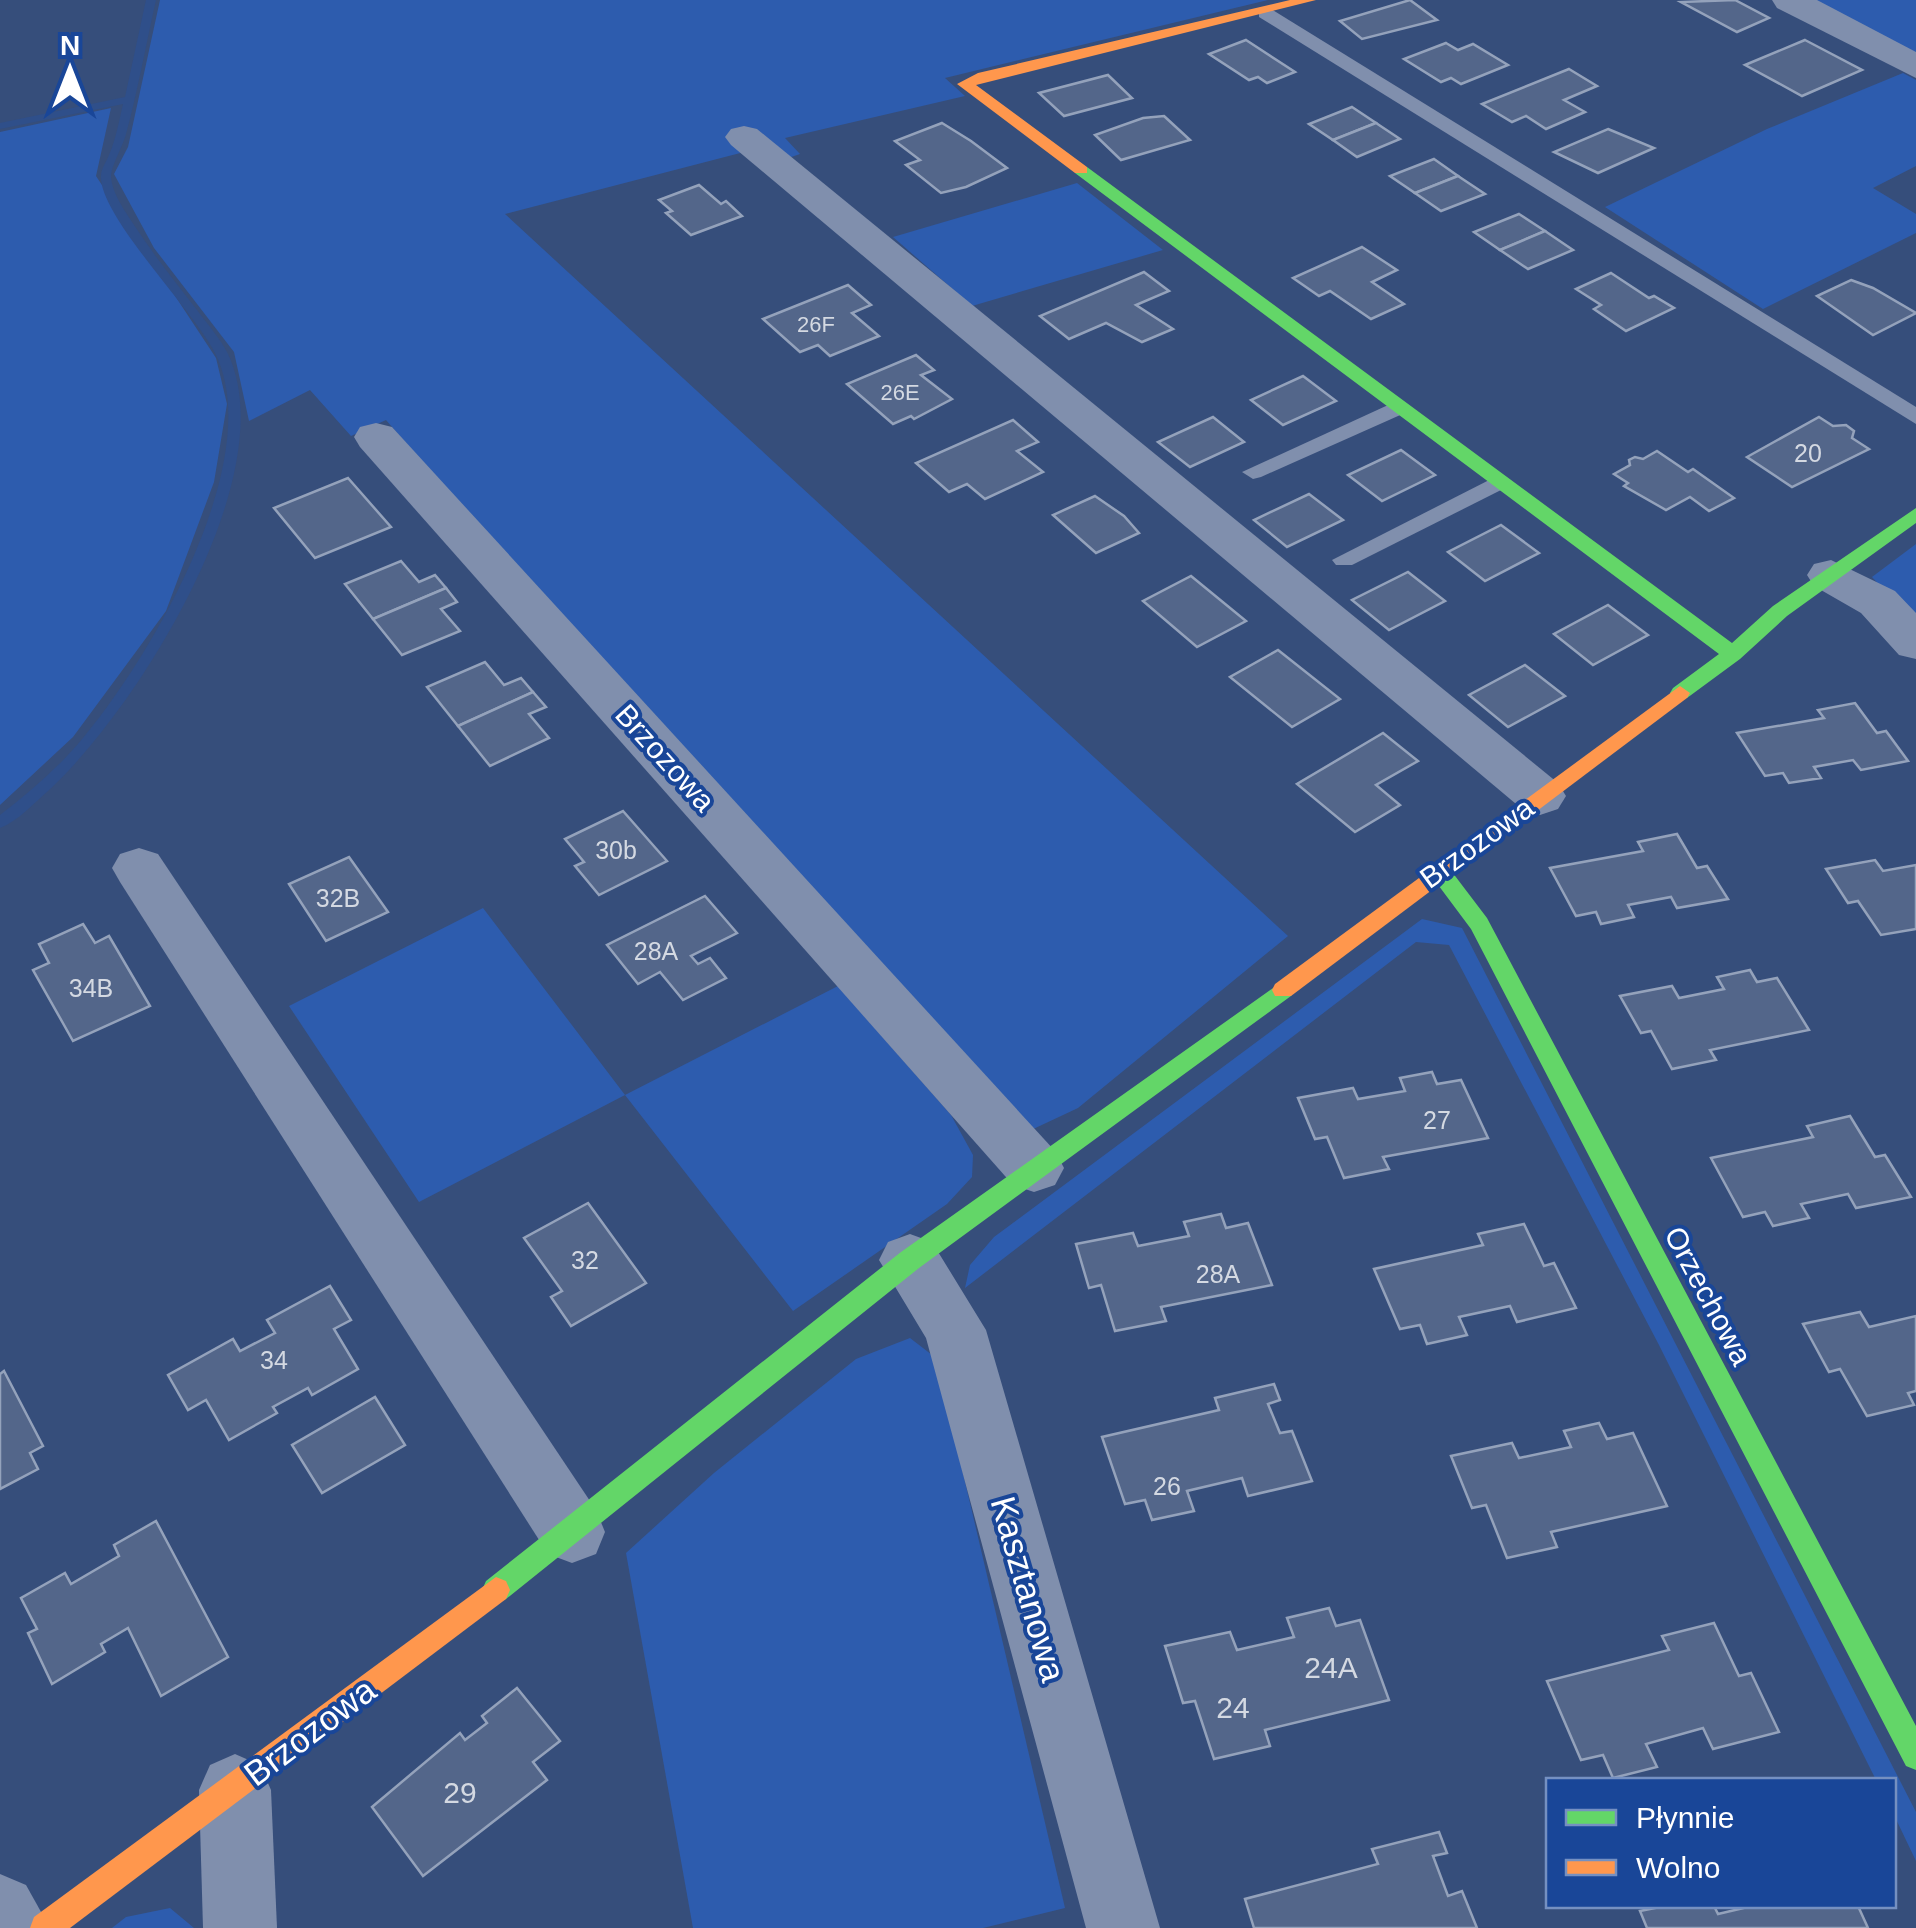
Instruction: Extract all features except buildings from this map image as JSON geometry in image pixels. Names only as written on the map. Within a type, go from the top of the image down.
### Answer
[{"type":"street","points":[[1309,0],[982,76],[965,84],[1733,654]]},
{"type":"street","points":[[1790,0],[1916,67]]},
{"type":"street","points":[[744,137],[1540,796]]},
{"type":"street","name":"Brzozowa","points":[[376,437],[1034,1168]]},
{"type":"street","name":"Brzozowa","points":[[44,1928],[235,1790],[572,1532],[910,1260],[1346,944],[1438,870],[1733,654],[1780,611],[1916,514]]},
{"type":"street","points":[[1831,575],[1878,602],[1916,643]]},
{"type":"street","points":[[140,868],[572,1532]]},
{"type":"street","name":"Orzechowa","points":[[1438,870],[1478,924],[1916,1756]]},
{"type":"street","name":"Kasztanowa","points":[[910,1260],[955,1330],[1123,1928]]},
{"type":"street","points":[[235,1790],[240,1928]]},
{"type":"street","points":[[0,1912],[13,1928]]},
{"type":"lane","points":[[1265,12],[1916,417]]},
{"type":"lane","points":[[1253,472],[1399,407]]},
{"type":"lane","points":[[1344,560],[1499,482]]},
{"type":"shaded area","points":[[160,0],[1268,0],[945,78],[965,96],[785,138],[800,154],[765,166],[748,151],[505,214],[1288,936],[1078,1108],[1029,1131],[637,712],[386,420],[351,436],[310,390],[249,421],[234,352],[154,248],[114,174],[128,147]]},
{"type":"shaded area","points":[[1815,0],[1916,0],[1916,53]]},
{"type":"shaded area","points":[[1903,73],[1916,80],[1916,166],[1873,188],[1916,214],[1916,233],[1763,309],[1605,207],[1767,129]]},
{"type":"shaded area","points":[[111,108],[96,176],[216,358],[227,404],[214,482],[166,611],[73,737],[0,805],[0,132]]},
{"type":"shaded area","points":[[1077,183],[1163,250],[972,306],[893,237]]},
{"type":"shaded area","points":[[1916,544],[1916,625],[1872,577]]},
{"type":"shaded area","points":[[483,908],[625,1095],[419,1202],[289,1006]]},
{"type":"shaded area","points":[[1422,919],[1462,928],[1916,1812],[1916,1861],[1896,1819],[1896,1778],[1875,1778],[1659,1345],[1449,945],[1416,942],[965,1288],[970,1265],[994,1237]]},
{"type":"shaded area","points":[[838,986],[951,1115],[973,1155],[972,1177],[947,1204],[793,1311],[625,1095]]},
{"type":"shaded area","points":[[910,1338],[936,1358],[1065,1908],[983,1928],[693,1928],[626,1553],[714,1473],[856,1359]]},
{"type":"shaded area","points":[[170,1908],[194,1928],[112,1928],[126,1917]]},
{"type":"waterway","points":[[0,823],[84,746],[148,655],[202,552],[222,497],[234,444],[235,396],[222,354],[136,237],[109,191],[106,176],[122,130],[151,0]]},
{"type":"waterway","points":[[0,126],[126,100]]},
{"type":"traffic: fast","points":[[1081,170],[1733,654]]},
{"type":"traffic: fast","points":[[1680,693],[1733,654],[1780,611],[1916,514]]},
{"type":"traffic: fast","points":[[1438,870],[1479,924],[1916,1756]]},
{"type":"traffic: fast","points":[[496,1590],[910,1260],[1283,990]]},
{"type":"traffic: slow","points":[[1081,170],[965,84],[983,76],[1309,0]]},
{"type":"traffic: slow","points":[[1283,990],[1680,693]]},
{"type":"traffic: slow","points":[[45,1928],[496,1590]]}]
